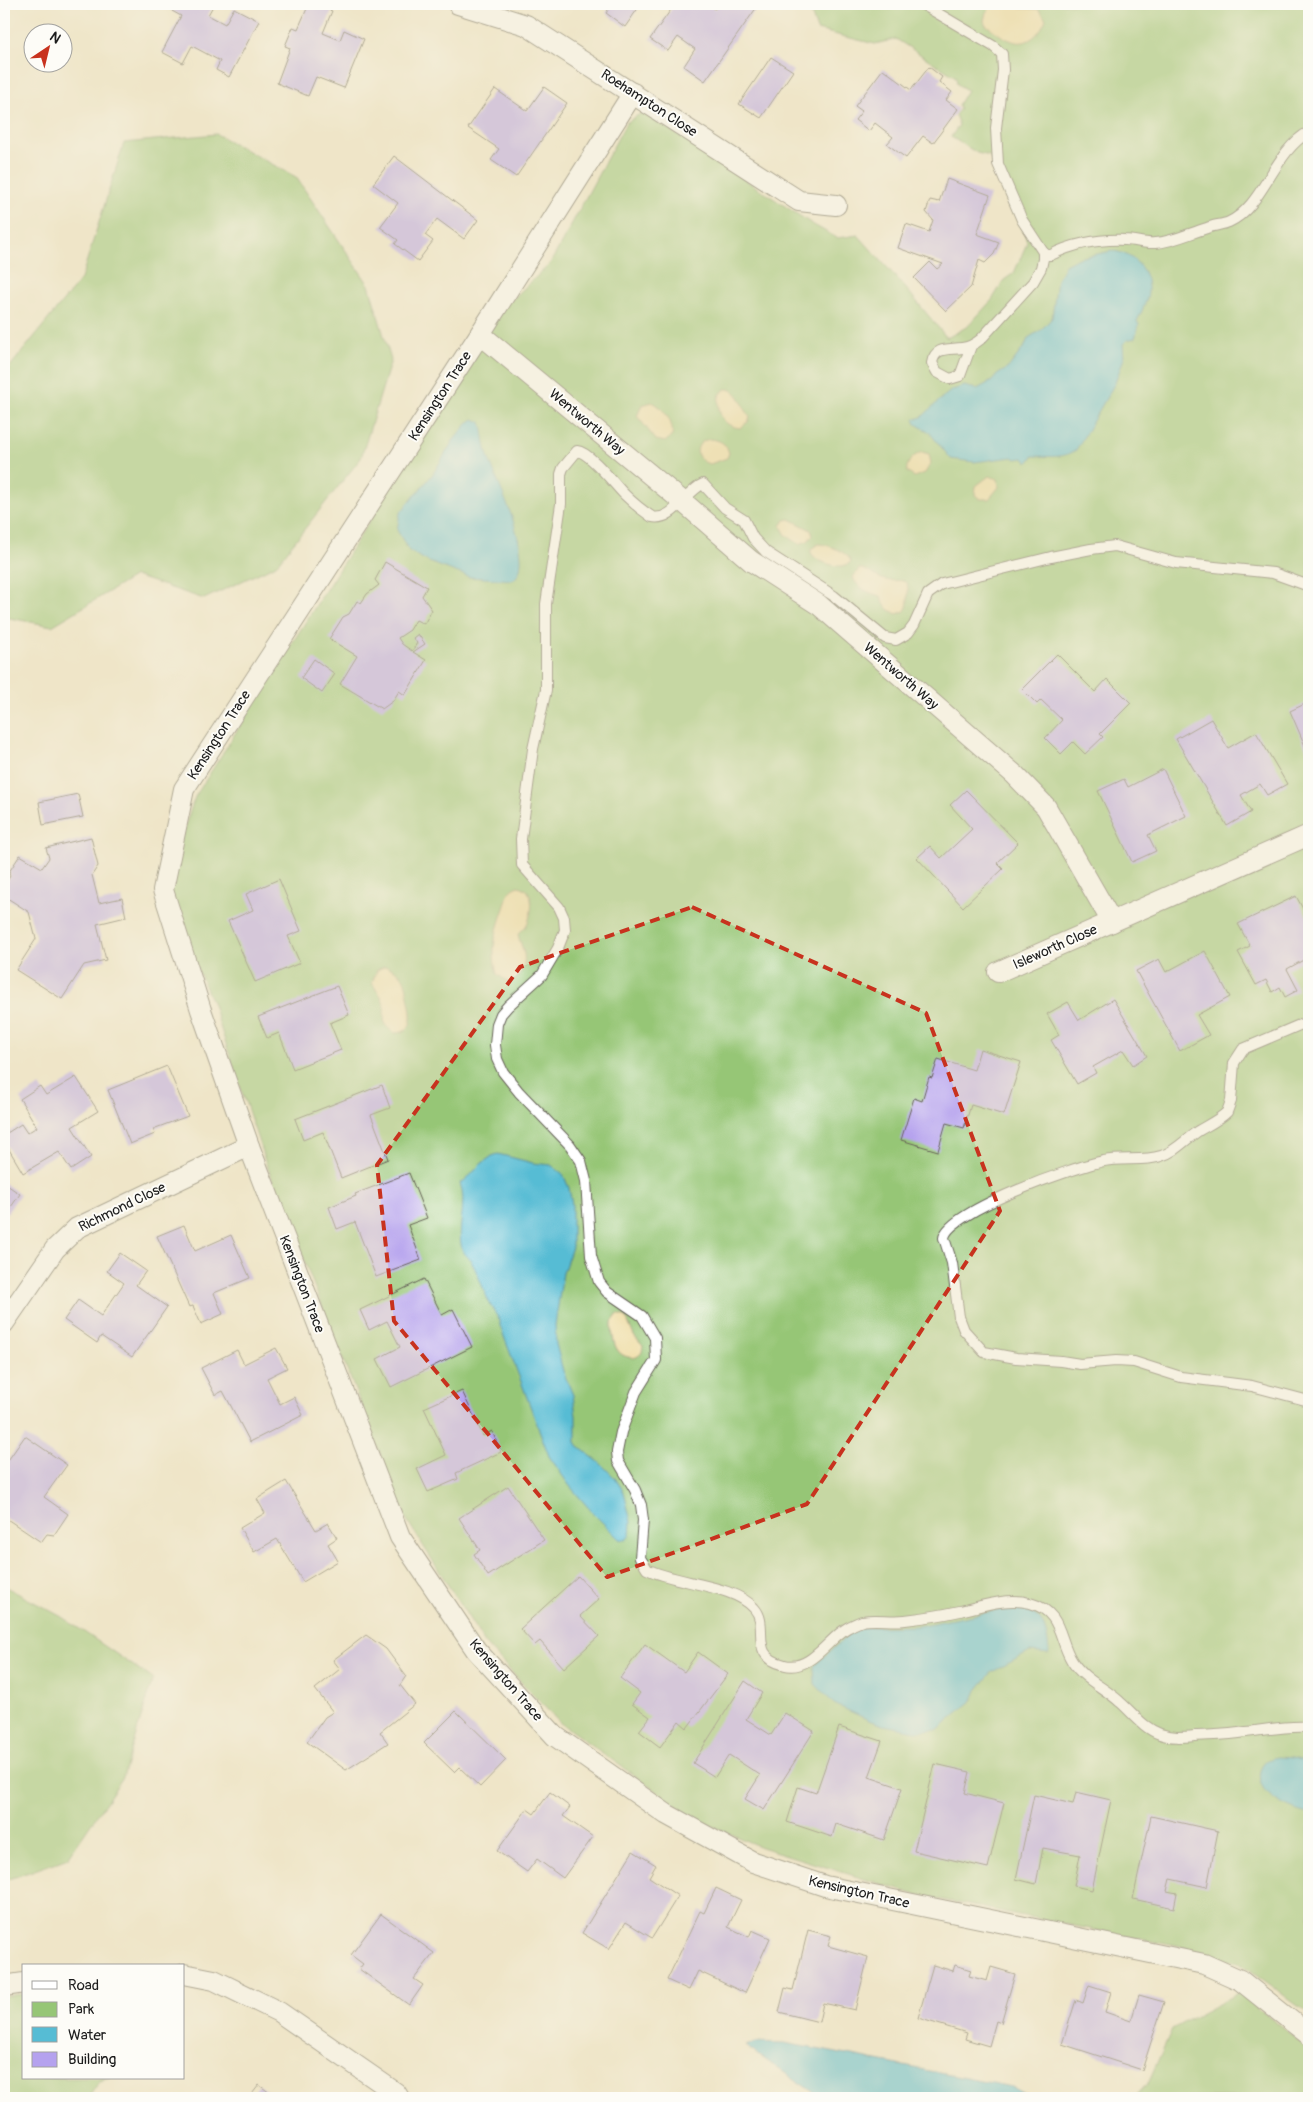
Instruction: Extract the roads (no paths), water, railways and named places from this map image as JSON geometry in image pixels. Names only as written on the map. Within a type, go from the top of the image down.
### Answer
[{"type":"street","name":"Roehampton Close","points":[[458,4],[526,25],[800,201],[836,205]]},
{"type":"street","name":"Kensington Trace","points":[[633,92],[480,334],[184,789],[163,890],[201,1010],[248,1146],[400,1537],[476,1650],[555,1736],[666,1814],[753,1862],[826,1886],[1204,1964],[1240,1980],[1309,2035]]},
{"type":"street","name":"Wentworth Way","points":[[480,334],[682,501],[751,561],[819,605],[1015,775],[1046,807],[1112,922]]},
{"type":"street","points":[[1112,922],[1309,835]]},
{"type":"street","name":"Isleworth Close","points":[[998,972],[1112,922]]},
{"type":"street","name":"Richmond Close","points":[[4,1323],[55,1250],[77,1228],[248,1146]]},
{"type":"street","points":[[185,1974],[214,1980],[279,2012],[396,2093],[398,2098]]},
{"type":"street","points":[[4,1986],[22,1983]]},
{"type":"lane","points":[[922,4],[1002,54],[1003,70],[996,128],[998,164],[1022,220],[1043,252],[1047,255],[1088,241],[1164,242],[1227,223],[1240,214],[1249,204],[1284,154],[1296,141],[1309,132]]},
{"type":"lane","points":[[971,346],[1001,319],[1033,282],[1041,268],[1043,252]]},
{"type":"lane","points":[[1309,586],[1289,577],[1273,573],[1176,564],[1116,546],[1096,548],[1051,556],[942,584],[928,594],[914,626],[908,633],[896,640],[889,639],[878,634],[834,596],[766,552],[753,538],[744,520],[725,508],[703,484],[665,516],[652,517],[626,497],[590,458],[577,451],[572,455],[561,474],[561,504],[546,604],[546,695],[533,748],[521,838],[522,865],[559,907],[564,918],[565,930],[558,948],[542,975],[501,1014],[496,1030],[495,1045],[497,1059],[507,1078],[579,1156],[586,1180],[591,1256],[598,1282],[607,1292],[642,1316],[655,1338],[656,1360],[636,1392],[621,1432],[617,1452],[618,1462],[636,1490],[641,1506],[643,1520],[640,1550],[642,1563],[651,1571],[734,1595],[748,1602],[757,1611],[760,1619],[760,1641],[764,1651],[772,1659],[785,1665],[803,1664],[845,1629],[861,1621],[874,1619],[905,1620],[955,1612],[971,1607],[1007,1602],[1023,1602],[1037,1606],[1048,1613],[1061,1631],[1067,1652],[1075,1666],[1119,1700],[1154,1732],[1174,1737],[1243,1733],[1286,1727],[1309,1727]]},
{"type":"lane","points":[[1309,1020],[1243,1049],[1234,1063],[1231,1101],[1227,1112],[1168,1153],[1151,1159],[1122,1158],[1103,1161],[1044,1180],[1016,1191],[958,1220],[949,1228],[944,1238],[952,1263],[957,1310],[961,1323],[973,1342],[984,1352],[1016,1358],[1061,1360],[1080,1364],[1116,1361],[1134,1362],[1181,1377],[1252,1386],[1309,1401]]},
{"type":"water","points":[[1112,251],[1125,254],[1141,267],[1147,280],[1147,296],[1137,321],[1139,325],[1135,338],[1127,340],[1123,344],[1124,358],[1115,383],[1076,450],[1060,456],[1033,456],[1028,463],[1024,458],[1016,459],[1013,457],[974,462],[951,459],[929,432],[916,424],[914,419],[922,417],[952,390],[964,386],[977,389],[992,381],[997,375],[1008,368],[1025,346],[1028,338],[1041,330],[1052,318],[1057,280],[1065,265],[1078,258]]},
{"type":"water","points":[[474,419],[481,422],[487,453],[518,538],[521,556],[520,570],[513,580],[469,577],[429,562],[409,551],[397,530],[400,513],[433,474],[453,441],[467,424]]},
{"type":"water","points":[[498,1154],[533,1163],[551,1165],[563,1174],[569,1188],[572,1205],[572,1247],[563,1273],[555,1325],[556,1344],[563,1371],[573,1395],[576,1416],[576,1442],[580,1448],[599,1462],[615,1478],[624,1492],[631,1522],[630,1535],[626,1540],[619,1539],[593,1513],[569,1485],[549,1456],[500,1326],[500,1320],[491,1306],[471,1261],[462,1249],[460,1233],[463,1199],[460,1183],[464,1182],[481,1164]]},
{"type":"water","points":[[1014,1607],[1024,1608],[1037,1616],[1042,1622],[1047,1637],[1049,1654],[1030,1652],[992,1672],[977,1690],[973,1700],[937,1730],[916,1731],[871,1721],[834,1704],[815,1684],[814,1667],[816,1664],[848,1635],[861,1627],[918,1626]]},
{"type":"water","points":[[1277,1757],[1309,1762],[1309,1814],[1284,1805],[1268,1794],[1263,1787],[1260,1779],[1261,1768],[1266,1761]]},
{"type":"water","points":[[756,2042],[785,2043],[1012,2087],[1033,2098],[822,2098],[745,2046]]}]
